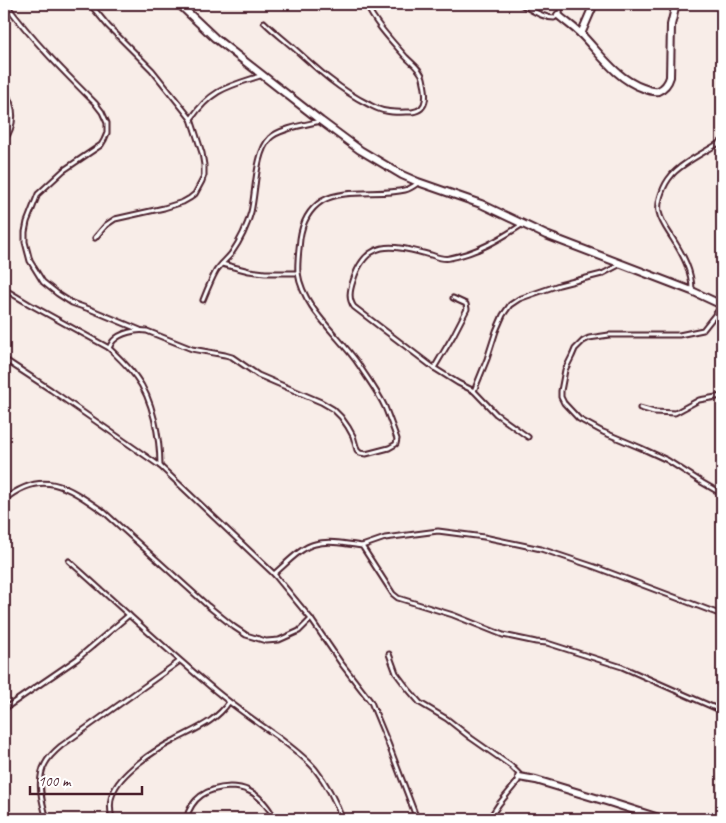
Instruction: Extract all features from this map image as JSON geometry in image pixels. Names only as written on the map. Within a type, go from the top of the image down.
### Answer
[{"type":"street","points":[[179,4],[214,38],[360,150],[402,176],[481,204],[546,235],[692,291],[722,306]]},
{"type":"street","points":[[581,34],[594,4]]},
{"type":"street","points":[[558,15],[581,34],[610,67],[628,81],[654,92],[664,88],[670,77],[671,26],[676,4]]},
{"type":"street","points":[[519,777],[536,780],[662,819]]},
{"type":"lane","points":[[6,4],[43,49],[95,103],[102,112],[106,122],[107,133],[101,146],[64,170],[38,194],[27,222],[25,242],[30,261],[43,282],[72,303],[192,349],[225,355],[258,375],[321,402],[333,409],[341,417],[348,427],[360,453],[366,454],[394,446],[397,439],[384,406],[357,363],[312,306],[302,287],[298,273],[298,251],[301,233],[306,217],[321,201],[361,192],[406,190],[418,182]]},
{"type":"lane","points":[[90,4],[108,26],[152,70],[191,119],[204,165],[204,175],[195,194],[173,205],[115,219],[106,225],[95,238]]},
{"type":"lane","points":[[264,22],[335,84],[356,98],[386,112],[420,110],[426,99],[422,76],[383,31],[371,15],[366,4]]},
{"type":"lane","points":[[520,4],[544,17],[550,18],[554,18],[560,13],[560,4]]},
{"type":"lane","points":[[191,119],[205,101],[215,93],[263,75]]},
{"type":"lane","points":[[4,90],[13,113],[10,131],[4,141]]},
{"type":"lane","points":[[203,300],[213,276],[239,241],[246,227],[251,212],[258,167],[263,149],[270,137],[283,131],[321,120]]},
{"type":"lane","points":[[692,291],[687,264],[662,220],[659,211],[660,199],[664,186],[671,175],[722,140]]},
{"type":"lane","points":[[523,223],[483,248],[447,259],[393,246],[381,248],[373,252],[362,262],[351,287],[350,297],[352,304],[434,368],[474,391],[496,414],[528,438]]},
{"type":"lane","points":[[222,264],[265,273],[298,273]]},
{"type":"lane","points":[[474,391],[496,331],[503,315],[510,306],[519,299],[559,285],[602,274],[622,264]]},
{"type":"lane","points":[[4,289],[109,348],[125,364],[144,389],[150,406],[156,427],[160,466]]},
{"type":"lane","points":[[434,368],[467,309],[466,304],[453,298]]},
{"type":"lane","points":[[722,306],[703,330],[679,335],[609,335],[588,338],[575,349],[565,370],[561,397],[579,419],[603,432],[667,460],[722,494]]},
{"type":"lane","points":[[109,348],[114,340],[120,336],[141,330]]},
{"type":"lane","points":[[4,359],[160,466],[274,574],[311,620],[371,702],[417,819]]},
{"type":"lane","points":[[640,408],[654,412],[674,413],[699,400],[722,396]]},
{"type":"lane","points":[[4,500],[30,484],[51,483],[66,487],[104,512],[208,606],[246,635],[266,641],[279,640],[299,631],[311,620]]},
{"type":"lane","points":[[274,574],[304,549],[313,544],[327,542],[362,546],[385,538],[438,532],[484,537],[541,549],[595,567],[722,615]]},
{"type":"lane","points":[[362,546],[392,594],[398,598],[453,615],[503,635],[547,643],[622,667],[722,711]]},
{"type":"lane","points":[[68,561],[229,702],[290,746],[306,760],[327,786],[342,819]]},
{"type":"lane","points":[[4,709],[77,659],[130,615]]},
{"type":"lane","points":[[389,654],[396,673],[420,703],[447,719],[517,771],[518,781],[489,819]]},
{"type":"lane","points":[[47,819],[42,800],[41,778],[45,763],[51,755],[180,661]]},
{"type":"lane","points":[[112,819],[110,805],[113,791],[116,785],[129,772],[170,742],[207,723],[220,714],[229,702]]},
{"type":"lane","points":[[186,819],[190,807],[207,791],[236,787],[248,790],[260,798],[275,819]]}]
